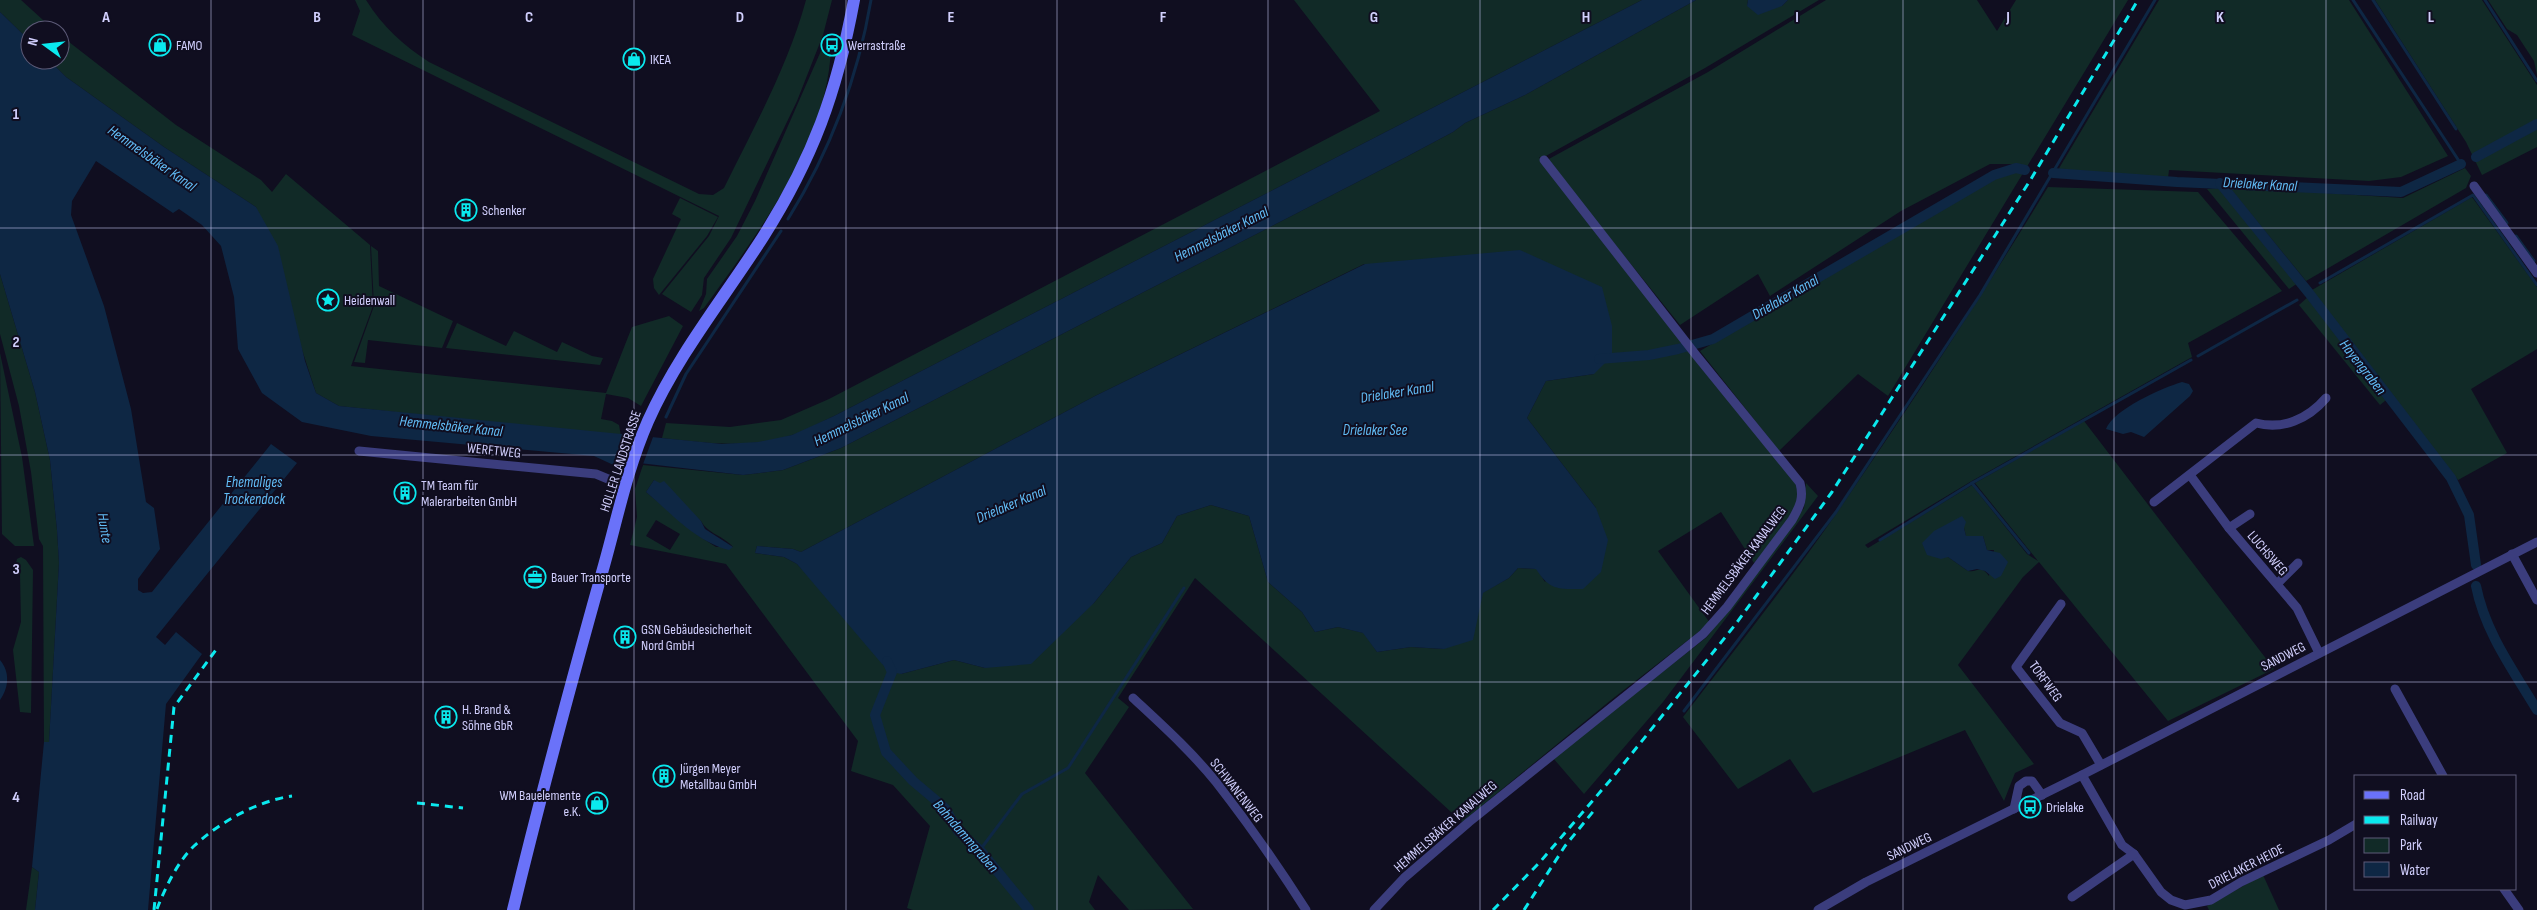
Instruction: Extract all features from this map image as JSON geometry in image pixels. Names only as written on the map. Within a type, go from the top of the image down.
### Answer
[{"type":"main road","name":"HOLLER LANDSTRASSE","points":[[513,910],[562,716],[625,486],[642,436],[679,362],[763,237],[807,160],[833,92],[845,48],[854,0]]},
{"type":"street","name":"HEMMELSBÄKER KANALWEG","points":[[1374,910],[1404,878],[1469,822],[1710,627],[1792,520],[1801,504],[1803,493],[1800,483],[1544,160]]},
{"type":"street","points":[[2474,186],[2537,273]]},
{"type":"street","points":[[2154,502],[2256,423],[2270,427],[2290,424],[2313,411],[2326,398]]},
{"type":"street","name":"WERFTWEG","points":[[358,451],[596,474],[625,486]]},
{"type":"street","name":"LUCHSWEG","points":[[2190,474],[2229,528],[2297,608],[2318,653]]},
{"type":"street","points":[[2229,528],[2250,514]]},
{"type":"street","name":"SANDWEG","points":[[1818,910],[1866,882],[2102,765],[2537,542]]},
{"type":"street","points":[[2512,554],[2537,600]]},
{"type":"street","points":[[2277,584],[2298,563]]},
{"type":"street","name":"TORFWEG","points":[[2062,604],[2016,667],[2060,723],[2082,733],[2102,765]]},
{"type":"street","points":[[2395,689],[2442,775]]},
{"type":"street","name":"SCHWANENWEG","points":[[1133,698],[1180,741],[1215,781],[1267,850],[1306,910]]},
{"type":"street","name":"DRIELAKER HEIDE","points":[[2082,775],[2122,845],[2134,854],[2157,888],[2172,900],[2186,904],[2203,902],[2329,840],[2354,825]]},
{"type":"street","points":[[2014,809],[2019,786],[2026,781],[2032,781],[2042,795]]},
{"type":"street","points":[[2072,897],[2134,854]]},
{"type":"street","points":[[2506,890],[2519,910]]},
{"type":"green space","points":[[0,0],[21,0],[43,20],[20,20],[20,31],[0,12]]},
{"type":"green space","points":[[355,0],[366,0],[379,19],[394,35],[429,62],[699,194],[713,195],[724,188],[770,96],[799,25],[806,0],[832,0],[823,35],[797,101],[731,238],[704,278],[702,295],[691,312],[662,294],[709,236],[719,216],[352,35],[360,11]]},
{"type":"green space","points":[[1294,0],[1642,0],[802,431],[760,442],[727,444],[662,438],[666,423],[730,427],[781,420],[829,399],[1380,111]]},
{"type":"green space","points":[[1696,0],[1748,0],[1747,6],[1782,6],[1788,0],[1819,0],[1705,68],[1544,157],[1539,157],[1794,480],[1799,490],[1795,507],[1789,517],[1754,563],[1721,512],[1658,551],[1710,623],[1611,700],[1462,822],[1195,578],[1118,698],[1129,707],[1085,773],[1193,909],[1129,910],[1098,875],[1089,902],[1095,910],[913,910],[907,908],[930,826],[893,785],[851,771],[858,741],[726,564],[630,545],[637,517],[635,489],[643,465],[743,475],[783,470],[841,448],[1406,157],[1453,132],[1465,123],[1525,95]],"holes":[[[1364,264],[1594,374],[1546,381],[1527,418],[1596,508],[1545,582],[1537,569],[1518,568],[1509,578],[1482,593],[1444,649],[1411,647],[1377,652],[1364,633],[1338,627],[1315,632],[1302,612],[1268,582],[1249,516],[1211,505],[1177,516],[1162,543],[1131,557],[1094,603],[985,668],[954,660],[901,674],[797,564],[784,557],[755,553],[757,546],[793,549],[801,552],[1095,396]],[[654,480],[708,529],[733,547],[716,547],[699,536],[646,492]],[[656,520],[680,534],[670,550],[646,536]]]},
{"type":"green space","points":[[1826,0],[1977,0],[1997,31],[2016,0],[2128,0],[1888,396],[1858,374],[1779,451],[1700,351],[2000,173],[2018,170],[2021,164],[1990,164],[1901,211],[1770,296],[1758,274],[1680,325],[1547,160],[1708,72]]},
{"type":"green space","points":[[2159,0],[2349,0],[2448,156],[2401,177],[2369,181],[2169,170],[2168,178],[2058,170]]},
{"type":"green space","points":[[2375,0],[2482,0],[2537,85],[2537,147],[2482,175],[2466,142]]},
{"type":"green space","points":[[2488,0],[2537,0],[2537,75],[2534,61],[2517,35],[2507,29]]},
{"type":"green space","points":[[70,43],[176,125],[261,180],[272,192],[286,174],[370,245],[373,306],[351,366],[606,393],[632,327],[669,316],[683,326],[641,406],[628,398],[606,394],[601,419],[612,421],[619,425],[621,436],[339,406],[316,393],[256,207],[164,147],[66,77],[59,70],[70,70]]},
{"type":"green space","points":[[824,44],[831,47],[827,82],[804,152],[767,218],[704,308],[699,311],[706,294],[707,279],[737,236],[755,201]]},
{"type":"green space","points":[[2465,168],[2471,176],[2466,188],[2306,281],[2229,187],[2403,198]]},
{"type":"green space","points":[[2048,187],[2198,192],[2282,291],[2188,343],[2192,357],[1970,482],[1865,545],[1868,548],[1972,485],[2027,554],[2038,561],[1975,483],[2084,421],[2274,669],[2168,721],[2039,562],[2023,577],[1958,665],[2034,764],[2015,773],[2004,801],[1965,730],[1813,793],[1790,759],[1738,789],[1683,717],[1838,511],[1919,391]],"holes":[[[1964,528],[1966,536],[1983,536],[1987,550],[1994,550],[1989,576],[1983,570],[1968,571],[1948,557]]]},
{"type":"green space","points":[[2218,188],[2226,195],[2298,283],[2289,289],[2207,189]]},
{"type":"green space","points":[[2472,197],[2537,287],[2537,349],[2471,389],[2507,453],[2458,480],[2414,428],[2312,290]]},
{"type":"green space","points":[[680,198],[718,217],[707,236],[659,295],[654,288],[653,279],[681,219],[672,214]]},
{"type":"green space","points":[[371,246],[378,251],[379,286],[453,321],[442,348],[368,340],[365,363],[354,362],[374,306]]},
{"type":"green space","points":[[0,274],[35,392],[50,460],[59,563],[49,743],[44,742],[43,546],[39,539],[31,472],[19,406],[0,334]]},
{"type":"green space","points":[[2308,297],[2386,400],[2380,405],[2299,305]]},
{"type":"green space","points":[[457,323],[506,346],[514,331],[557,352],[562,342],[592,356],[603,358],[600,365],[446,348]]},
{"type":"green space","points":[[0,353],[22,457],[34,546],[15,546],[2,534]]},
{"type":"green space","points":[[1806,483],[1818,496],[1663,702],[1584,794],[1553,758],[1707,637],[1804,508]]},
{"type":"green space","points":[[21,557],[26,560],[33,570],[31,713],[20,712],[13,650],[21,622],[20,574],[16,563],[17,559]]},
{"type":"green space","points":[[32,867],[39,872],[35,910],[26,910]]},
{"type":"green space","points":[[2263,875],[2279,910],[2209,910],[2207,906]]},
{"type":"water","points":[[1642,0],[1696,0],[1525,95],[1465,123],[1453,132],[1406,157],[841,448],[783,470],[743,475],[622,461],[620,468],[594,456],[371,436],[302,422],[262,393],[238,349],[234,297],[221,246],[202,225],[179,209],[173,213],[96,161],[72,201],[71,215],[104,306],[131,409],[146,502],[154,508],[160,549],[138,579],[138,590],[143,593],[152,592],[271,444],[297,463],[156,637],[165,645],[176,632],[202,654],[166,704],[148,910],[35,910],[39,872],[32,867],[44,742],[49,742],[59,563],[50,460],[35,392],[0,274],[0,12],[20,31],[20,70],[59,70],[66,77],[164,147],[256,207],[278,246],[305,361],[316,393],[339,406],[722,444],[758,442],[792,435],[834,416]]},
{"type":"water","points":[[1748,0],[1788,0],[1782,6],[1758,15],[1747,6]]},
{"type":"water","name":"Drielaker See","points":[[1520,250],[1602,287],[1612,326],[1612,356],[1594,374],[1546,381],[1527,418],[1596,508],[1608,540],[1601,572],[1583,589],[1556,587],[1546,581],[1536,569],[1518,568],[1509,578],[1483,593],[1473,640],[1444,649],[1411,647],[1377,652],[1363,633],[1338,627],[1315,632],[1302,612],[1268,582],[1249,516],[1211,505],[1177,516],[1162,543],[1131,557],[1094,603],[1031,664],[985,668],[954,660],[901,674],[892,672],[882,664],[797,564],[784,557],[755,553],[757,546],[793,549],[801,552],[1095,396],[1365,264]]},
{"type":"water","points":[[2182,382],[2189,384],[2193,391],[2190,396],[2144,437],[2131,432],[2123,434],[2106,429],[2118,414],[2128,407],[2151,394]]},
{"type":"water","points":[[654,480],[660,483],[664,481],[701,521],[705,529],[733,547],[729,550],[717,546],[695,534],[646,492]]},
{"type":"water","points":[[1962,516],[1966,522],[1964,528],[1966,536],[1983,536],[1987,550],[2000,553],[2008,562],[2001,576],[1995,579],[1985,571],[1977,569],[1968,571],[1948,557],[1941,559],[1927,555],[1922,543],[1934,531]]},
{"type":"water","points":[[0,660],[7,675],[7,685],[0,700]]},
{"type":"pier","points":[[633,434],[653,437],[642,467],[622,464]]},
{"type":"waterway","points":[[788,219],[816,168],[840,114],[858,57],[871,0]]},
{"type":"waterway","points":[[1684,711],[1836,512],[1980,295],[2155,0]]},
{"type":"waterway","points":[[2353,0],[2461,164]]},
{"type":"waterway","points":[[2373,0],[2456,129]]},
{"type":"waterway","points":[[2485,0],[2537,81]]},
{"type":"waterway","name":"Drielaker Kanal","points":[[2476,157],[2537,124]]},
{"type":"waterway","name":"Drielaker Kanal","points":[[2053,173],[2177,182],[2401,192],[2461,164]]},
{"type":"waterway","name":"Drielaker Kanal","points":[[1599,359],[1649,355],[1713,339],[1994,175],[2016,168],[2025,170]]},
{"type":"waterway","name":"Hayengraben","points":[[2220,183],[2309,293],[2451,478],[2469,515],[2476,565]]},
{"type":"waterway","points":[[2320,283],[2473,195],[2537,285]]},
{"type":"waterway","points":[[2486,195],[2507,223]]},
{"type":"waterway","points":[[666,417],[686,374],[781,231]]},
{"type":"waterway","points":[[2516,236],[2534,261]]},
{"type":"waterway","points":[[2198,356],[2297,300]]},
{"type":"waterway","points":[[1880,540],[1972,483],[2191,360]]},
{"type":"waterway","points":[[1972,483],[2029,553]]},
{"type":"waterway","name":"Hayengraben","points":[[2476,586],[2480,603],[2493,635],[2537,710]]},
{"type":"waterway","points":[[980,850],[1022,794],[1068,768],[1184,588]]},
{"type":"waterway","name":"Bahndammgraben","points":[[887,661],[892,672],[875,715],[886,752],[913,781],[945,808],[958,831],[980,850],[1029,910]]},
{"type":"railway","points":[[1493,910],[1540,862],[1613,777],[1735,625],[1832,492],[2031,179],[2138,0]]},
{"type":"railway","points":[[154,910],[174,707],[218,647]]},
{"type":"railway","points":[[157,909],[177,867],[188,852],[204,837],[227,821],[252,808],[292,796]]},
{"type":"railway","points":[[417,803],[463,808]]},
{"type":"railway","points":[[1524,910],[1565,846],[1596,808]]},
{"type":"place","name":"FAMO","points":[[160,45]]},
{"type":"place","name":"Werrastraße","points":[[832,45]]},
{"type":"place","name":"IKEA","points":[[634,59]]},
{"type":"place","name":"Schenker","points":[[466,210]]},
{"type":"place","name":"Heidenwall","points":[[328,300]]},
{"type":"place","name":"TM Team für Malerarbeiten GmbH","points":[[405,493]]},
{"type":"place","name":"Bauer Transporte","points":[[535,577]]},
{"type":"place","name":"GSN Gebäudesicherheit Nord GmbH","points":[[625,637]]},
{"type":"place","name":"H. Brand & Söhne GbR","points":[[446,717]]},
{"type":"place","name":"Jürgen Meyer Metallbau GmbH","points":[[664,776]]},
{"type":"place","name":"WM Bauelemente e.K.","points":[[597,803]]},
{"type":"place","name":"Drielake","points":[[2030,807]]},
{"type":"water label","name":"Hemmelsbäker Kanal","points":[[152,158]]},
{"type":"water label","name":"Hemmelsbäker Kanal","points":[[1221,234]]},
{"type":"water label","name":"Hemmelsbäker Kanal","points":[[861,419]]},
{"type":"water label","name":"Hemmelsbäker Kanal","points":[[451,426]]},
{"type":"water label","name":"Ehemaliges Trockendock","points":[[254,490]]},
{"type":"water label","name":"Hunte","points":[[105,528]]}]
